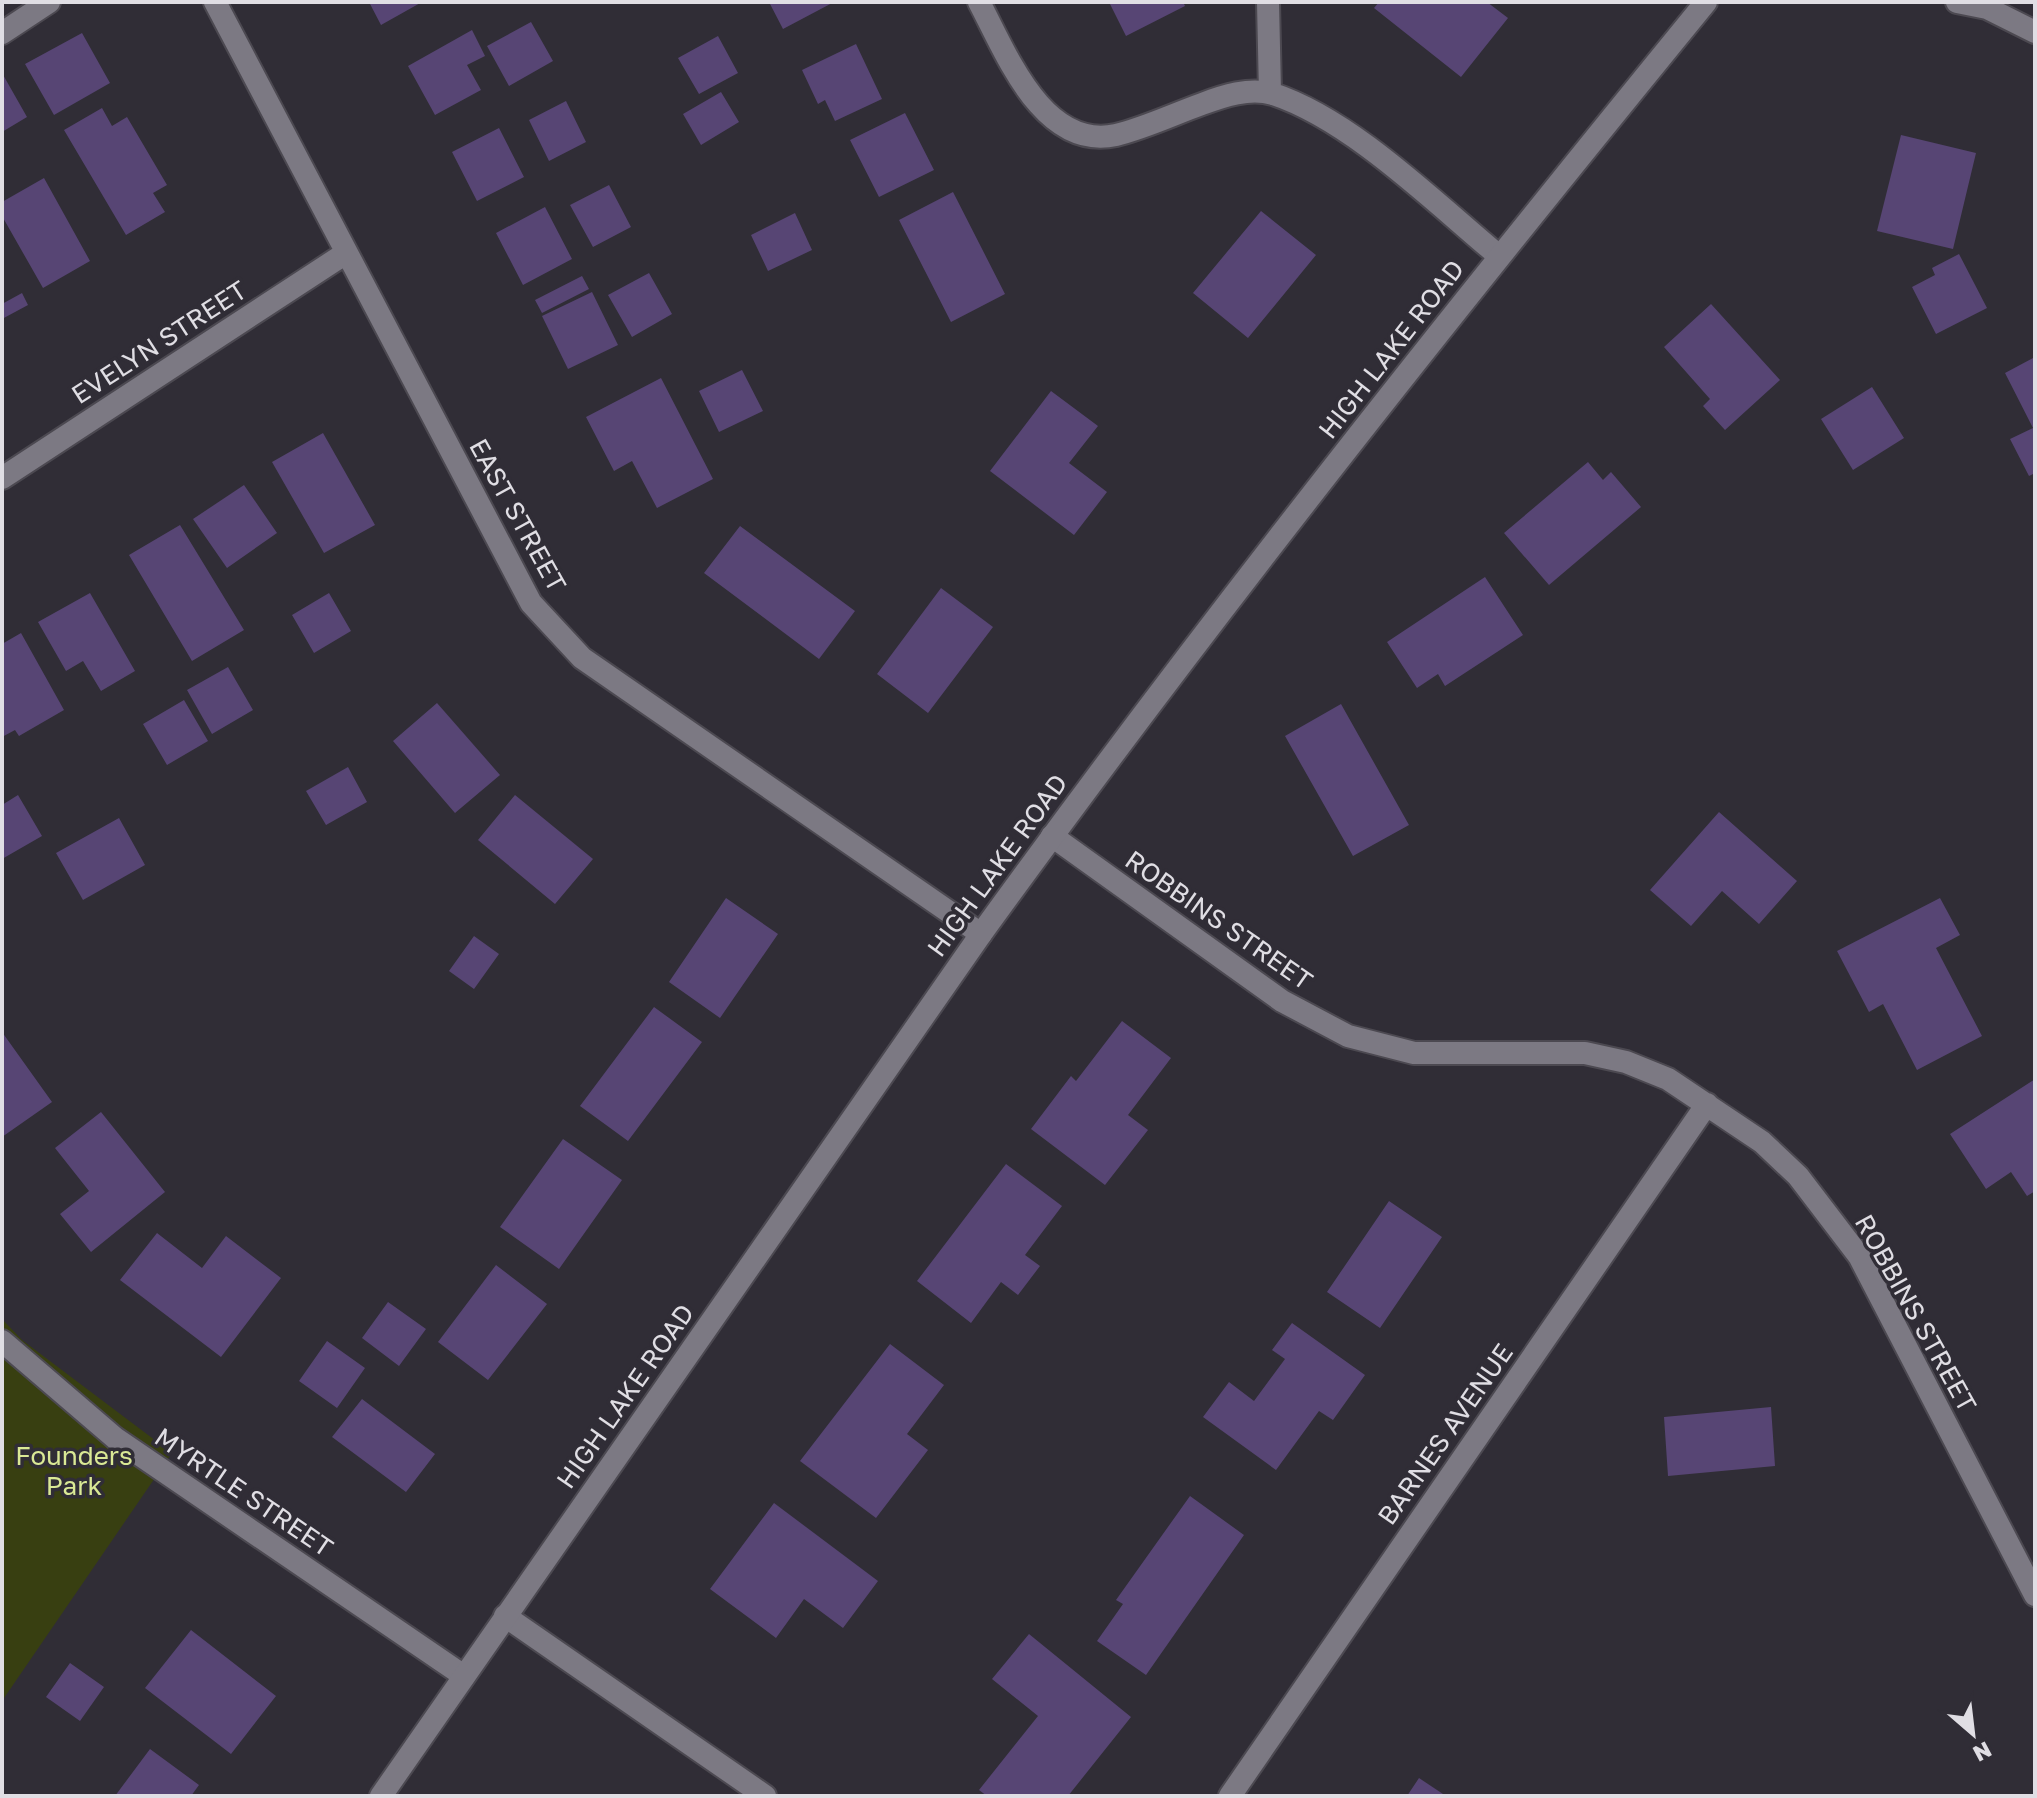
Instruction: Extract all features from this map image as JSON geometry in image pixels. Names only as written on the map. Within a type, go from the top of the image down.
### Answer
[{"type":"street","points":[[2,33],[49,2]]},
{"type":"street","name":"EAST STREET","points":[[215,2],[531,603],[582,658],[981,934]]},
{"type":"street","points":[[979,2],[1016,73],[1052,119],[1082,135],[1114,135],[1232,93],[1270,93],[1318,114],[1357,140],[1499,256]]},
{"type":"street","points":[[1268,2],[1270,93]]},
{"type":"street","name":"HIGH LAKE ROAD","points":[[381,1796],[1052,836],[1173,673],[1499,256],[1706,2]]},
{"type":"street","points":[[1957,2],[1987,8],[2035,32]]},
{"type":"street","name":"EVELYN STREET","points":[[2,478],[346,253]]},
{"type":"street","name":"ROBBINS STREET","points":[[1052,836],[1282,1001],[1348,1036],[1414,1053],[1585,1053],[1626,1062],[1668,1079],[1762,1142],[1798,1176],[1859,1256],[2035,1595]]},
{"type":"street","name":"BARNES AVENUE","points":[[1230,1796],[1707,1104]]},
{"type":"street","name":"MYRTLE STREET","points":[[2,1341],[115,1438],[464,1676]]},
{"type":"street","points":[[505,1616],[765,1796]]},
{"type":"green space","name":"Founders Park","points":[[2,1319],[22,1340],[172,1453],[2,1701]]},
{"type":"building","points":[[369,2],[422,2],[381,25]]},
{"type":"building","points":[[769,2],[834,2],[783,29]]},
{"type":"building","points":[[1109,2],[1183,2],[1185,6],[1126,36]]},
{"type":"building","points":[[1379,2],[1487,2],[1508,18],[1461,77],[1374,8]]},
{"type":"building","points":[[531,22],[553,61],[509,86],[487,46]]},
{"type":"building","points":[[472,30],[485,56],[467,65],[481,90],[435,115],[408,66]]},
{"type":"building","points":[[82,33],[110,83],[54,115],[25,64]]},
{"type":"building","points":[[718,36],[738,73],[699,94],[678,58]]},
{"type":"building","points":[[856,44],[882,99],[835,121],[825,100],[818,104],[802,70]]},
{"type":"building","points":[[2,73],[27,117],[2,132]]},
{"type":"building","points":[[721,92],[739,122],[701,145],[683,114]]},
{"type":"building","points":[[566,101],[586,142],[549,161],[529,120]]},
{"type":"building","points":[[102,108],[112,126],[127,117],[167,185],[153,193],[165,212],[126,235],[64,130]]},
{"type":"building","points":[[905,113],[934,170],[879,197],[850,140]]},
{"type":"building","points":[[499,128],[524,177],[477,201],[452,152]]},
{"type":"building","points":[[1901,135],[1976,153],[1953,249],[1877,231]]},
{"type":"building","points":[[44,178],[90,261],[43,288],[2,216],[2,202]]},
{"type":"building","points":[[609,185],[631,227],[593,247],[570,205]]},
{"type":"building","points":[[953,192],[1005,294],[951,322],[899,220]]},
{"type":"building","points":[[545,207],[572,259],[523,285],[496,233]]},
{"type":"building","points":[[1261,211],[1316,255],[1248,338],[1193,293]]},
{"type":"building","points":[[795,213],[812,250],[768,271],[751,235]]},
{"type":"building","points":[[1959,254],[1987,308],[1936,334],[1912,287],[1935,275],[1932,268]]},
{"type":"building","points":[[649,273],[672,314],[632,337],[608,295]]},
{"type":"building","points":[[582,276],[589,289],[542,313],[535,300]]},
{"type":"building","points":[[592,292],[618,345],[568,369],[542,316]]},
{"type":"building","points":[[22,293],[28,305],[2,319],[2,304]]},
{"type":"building","points":[[1711,304],[1780,380],[1725,430],[1703,406],[1710,399],[1664,347]]},
{"type":"building","points":[[2035,357],[2035,473],[2029,476],[2010,439],[2033,428],[2005,373]]},
{"type":"building","points":[[742,370],[763,411],[719,432],[699,391]]},
{"type":"building","points":[[661,378],[713,479],[657,508],[632,461],[614,471],[586,417]]},
{"type":"building","points":[[1872,387],[1904,438],[1853,470],[1821,419]]},
{"type":"building","points":[[1051,391],[1098,426],[1069,463],[1107,492],[1074,535],[990,471]]},
{"type":"building","points":[[323,433],[375,525],[324,553],[272,462]]},
{"type":"building","points":[[1588,462],[1603,480],[1611,472],[1641,507],[1549,585],[1504,533]]},
{"type":"building","points":[[244,485],[277,533],[227,568],[193,519]]},
{"type":"building","points":[[180,525],[244,630],[192,661],[129,555]]},
{"type":"building","points":[[740,526],[855,611],[819,659],[704,573]]},
{"type":"building","points":[[1485,577],[1523,635],[1445,686],[1438,674],[1417,688],[1387,642]]},
{"type":"building","points":[[941,588],[993,627],[928,713],[877,674]]},
{"type":"building","points":[[90,593],[135,671],[101,691],[83,661],[66,671],[38,622]]},
{"type":"building","points":[[329,593],[351,631],[314,653],[292,615]]},
{"type":"building","points":[[21,633],[64,710],[19,736],[15,730],[2,737],[2,644]]},
{"type":"building","points":[[228,667],[253,710],[212,734],[187,690]]},
{"type":"building","points":[[184,700],[208,741],[167,765],[143,724]]},
{"type":"building","points":[[437,703],[500,775],[455,813],[393,741]]},
{"type":"building","points":[[1341,704],[1409,825],[1353,856],[1285,736]]},
{"type":"building","points":[[348,767],[367,802],[326,825],[306,791]]},
{"type":"building","points":[[18,795],[42,836],[2,859],[2,805]]},
{"type":"building","points":[[515,795],[593,859],[555,904],[478,840]]},
{"type":"building","points":[[1719,812],[1797,881],[1759,924],[1722,891],[1691,926],[1650,890]]},
{"type":"building","points":[[119,818],[145,865],[83,900],[56,853]]},
{"type":"building","points":[[726,898],[778,934],[720,1018],[669,982]]},
{"type":"building","points":[[1940,898],[1960,935],[1936,948],[1982,1036],[1917,1070],[1883,1004],[1869,1012],[1837,951]]},
{"type":"building","points":[[474,936],[499,954],[474,989],[449,971]]},
{"type":"building","points":[[654,1007],[702,1042],[628,1141],[580,1106]]},
{"type":"building","points":[[1122,1021],[1171,1058],[1128,1115],[1148,1130],[1105,1185],[1031,1129],[1071,1076],[1076,1081]]},
{"type":"building","points":[[2,1032],[52,1102],[2,1137]]},
{"type":"building","points":[[2035,1079],[2035,1191],[2027,1196],[2011,1172],[1986,1189],[1950,1134]]},
{"type":"building","points":[[101,1112],[165,1192],[91,1252],[60,1214],[89,1191],[55,1148]]},
{"type":"building","points":[[563,1139],[622,1180],[559,1269],[500,1227]]},
{"type":"building","points":[[1006,1164],[1062,1206],[1025,1255],[1040,1266],[1018,1295],[1001,1282],[971,1323],[917,1281]]},
{"type":"building","points":[[1389,1201],[1442,1237],[1380,1328],[1327,1292]]},
{"type":"building","points":[[157,1233],[202,1268],[226,1236],[281,1278],[221,1357],[120,1280]]},
{"type":"building","points":[[496,1265],[547,1304],[488,1380],[438,1342]]},
{"type":"building","points":[[388,1302],[426,1329],[399,1366],[362,1338]]},
{"type":"building","points":[[1292,1323],[1365,1375],[1333,1420],[1319,1411],[1276,1470],[1203,1417],[1229,1382],[1254,1401],[1285,1359],[1272,1350]]},
{"type":"building","points":[[327,1341],[365,1368],[337,1408],[299,1381]]},
{"type":"building","points":[[890,1344],[944,1385],[907,1434],[928,1450],[876,1518],[800,1461]]},
{"type":"building","points":[[362,1399],[435,1454],[406,1492],[332,1437]]},
{"type":"building","points":[[1771,1407],[1775,1466],[1668,1476],[1664,1417]]},
{"type":"building","points":[[1190,1496],[1244,1535],[1146,1675],[1097,1641],[1123,1604],[1116,1600]]},
{"type":"building","points":[[774,1503],[878,1581],[843,1628],[804,1599],[776,1638],[710,1589]]},
{"type":"building","points":[[191,1630],[276,1696],[231,1754],[145,1688]]},
{"type":"building","points":[[1029,1634],[1131,1717],[1068,1796],[987,1796],[979,1790],[1038,1716],[992,1679]]},
{"type":"building","points":[[70,1663],[104,1687],[80,1721],[46,1697]]},
{"type":"building","points":[[150,1749],[199,1785],[191,1796],[115,1796]]},
{"type":"building","points":[[1419,1778],[1446,1796],[1407,1796]]}]
